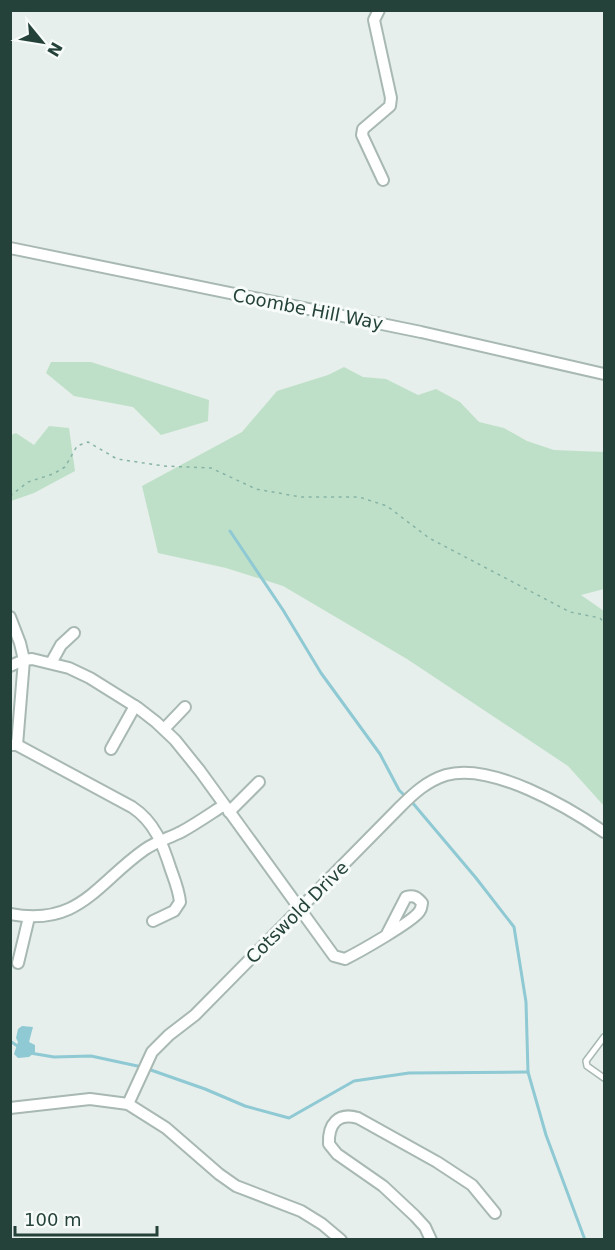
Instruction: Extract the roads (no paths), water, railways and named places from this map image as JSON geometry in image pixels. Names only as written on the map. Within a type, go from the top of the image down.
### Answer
[{"type":"street","points":[[379,10],[374,20],[391,98],[390,106],[363,129],[362,135],[383,180]]},
{"type":"street","name":"Coombe Hill Way","points":[[10,248],[421,332],[604,374]]},
{"type":"street","points":[[10,617],[24,660],[14,745],[143,814],[162,841],[180,902],[174,911],[153,921]]},
{"type":"street","points":[[51,663],[61,645],[74,633]]},
{"type":"street","points":[[10,666],[24,660],[51,663],[90,678],[135,706],[164,729],[200,771],[334,956],[345,959],[387,934]]},
{"type":"street","points":[[111,749],[135,706]]},
{"type":"street","points":[[164,729],[185,707]]},
{"type":"street","name":"Cotswold Drive","points":[[128,1104],[148,1060],[158,1045],[195,1015],[415,792],[428,783],[447,775],[478,773],[533,791],[584,818],[604,832]]},
{"type":"street","points":[[10,914],[29,917],[65,912],[84,902],[147,848],[226,808],[259,782]]},
{"type":"street","points":[[18,963],[29,917]]},
{"type":"street","points":[[10,1108],[90,1100],[128,1104],[166,1128],[236,1186],[301,1211],[341,1239]]},
{"type":"street","points":[[431,1239],[420,1221],[391,1193],[337,1154],[329,1144],[328,1136],[331,1126],[338,1119],[349,1115],[358,1118],[437,1161],[472,1185],[495,1213]]},
{"type":"lane","points":[[604,1037],[586,1061],[587,1066],[604,1076]]},
{"type":"water","points":[[22,1026],[33,1027],[29,1042],[35,1045],[35,1052],[29,1057],[18,1058],[14,1054],[18,1042],[16,1038],[18,1029]]},
{"type":"waterway","points":[[230,531],[283,610],[321,673],[380,754],[399,790],[406,797]]},
{"type":"waterway","points":[[411,801],[514,927],[526,1002],[528,1072],[546,1135],[585,1240]]},
{"type":"waterway","points":[[10,1041],[19,1047]]},
{"type":"waterway","points":[[30,1053],[54,1057],[91,1056],[142,1067]]},
{"type":"waterway","points":[[148,1069],[245,1106],[289,1118],[354,1081],[409,1073],[528,1072]]}]
